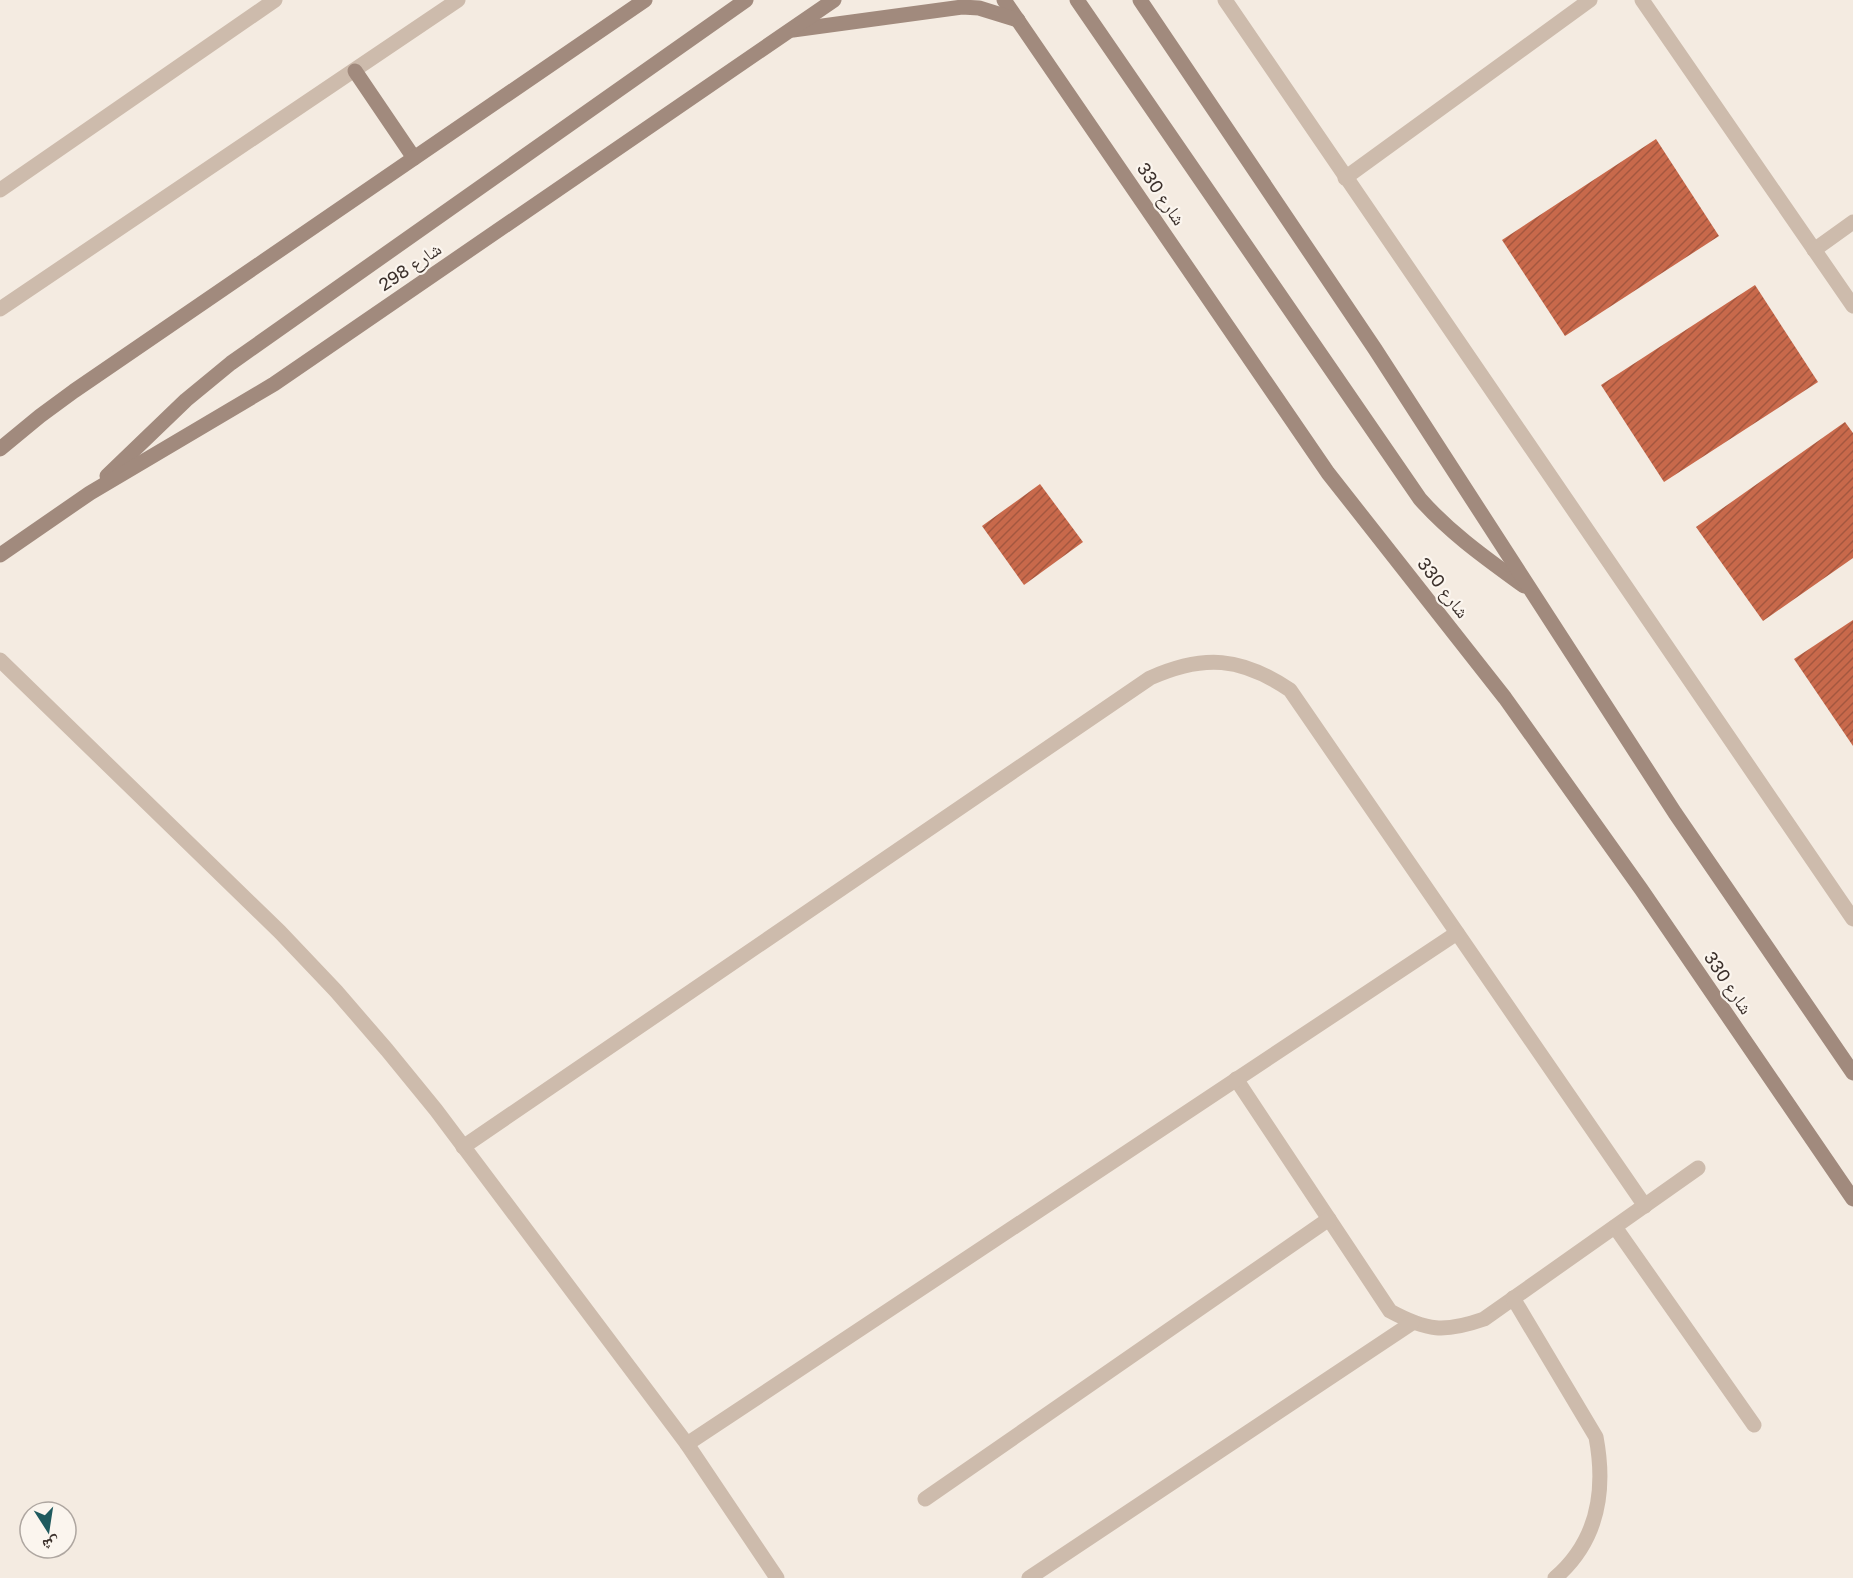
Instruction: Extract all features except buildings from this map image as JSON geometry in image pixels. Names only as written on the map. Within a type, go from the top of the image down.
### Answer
[{"type":"street","points":[[0,189],[275,0]]},
{"type":"street","points":[[0,309],[458,0]]},
{"type":"street","points":[[0,449],[84,384],[645,0]]},
{"type":"street","points":[[90,493],[165,419],[208,381],[746,0]]},
{"type":"street","name":"شارع 298","points":[[0,555],[90,493],[274,384],[834,0]]},
{"type":"street","name":"شارع 330","points":[[1004,0],[1328,473],[1512,707],[1641,889],[1853,1199]]},
{"type":"street","points":[[1077,0],[1420,499],[1461,539],[1531,591]]},
{"type":"street","points":[[1140,0],[1375,349],[1675,813],[1853,1073]]},
{"type":"street","points":[[1225,0],[1853,919]]},
{"type":"street","points":[[1345,178],[1590,0]]},
{"type":"street","points":[[1642,0],[1853,306]]},
{"type":"street","points":[[790,31],[962,7],[979,8],[1018,20]]},
{"type":"street","points":[[355,71],[414,158]]},
{"type":"street","points":[[1814,250],[1853,222]]},
{"type":"street","points":[[0,660],[280,932],[336,991],[387,1050],[436,1110],[687,1444],[777,1578]]},
{"type":"street","points":[[463,1147],[1150,678],[1173,668],[1197,663],[1230,664],[1246,667],[1269,676],[1290,690],[1645,1206]]},
{"type":"street","points":[[687,1444],[1457,933]]},
{"type":"street","points":[[1236,1080],[1390,1311],[1412,1323],[1435,1328],[1460,1327],[1484,1319],[1698,1168]]},
{"type":"street","points":[[925,1499],[1329,1219]]},
{"type":"street","points":[[1615,1227],[1754,1425]]},
{"type":"street","points":[[1513,1298],[1596,1437],[1600,1462],[1600,1487],[1596,1512],[1587,1536],[1574,1558],[1555,1578]]},
{"type":"street","points":[[1029,1578],[1412,1323]]}]
